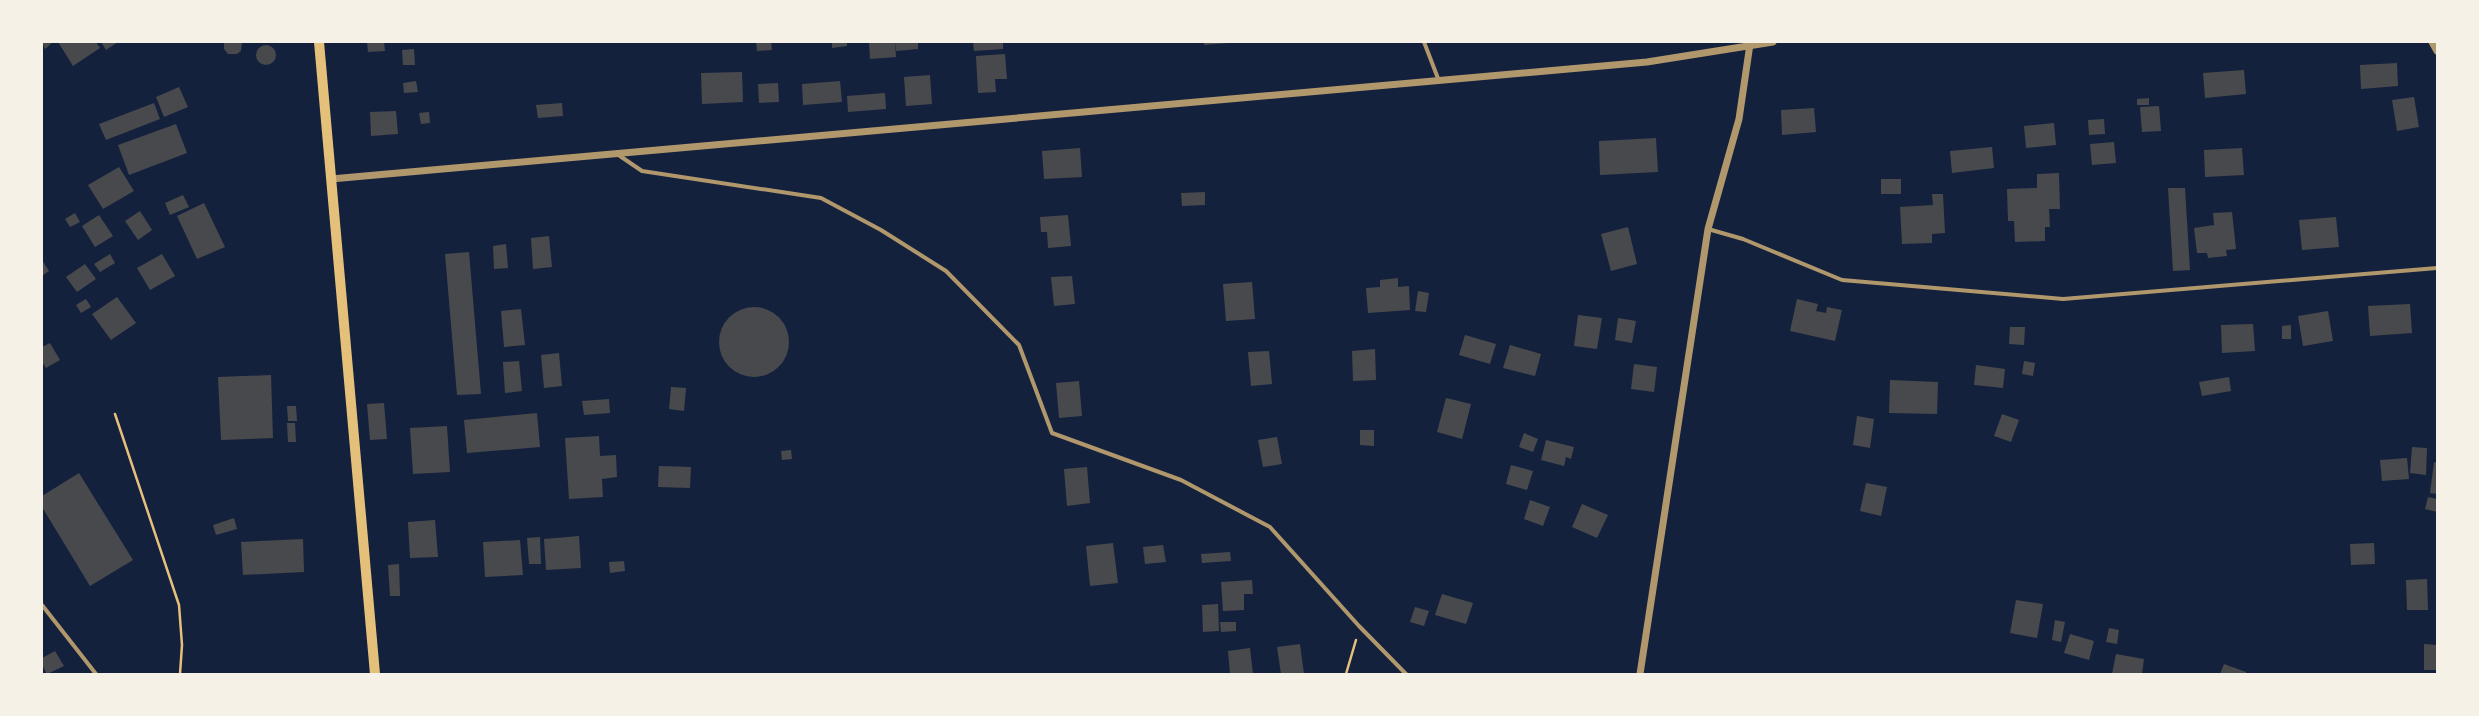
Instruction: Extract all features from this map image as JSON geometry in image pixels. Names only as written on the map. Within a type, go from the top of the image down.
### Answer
[{"type":"main road","points":[[319,42],[375,674]]},
{"type":"street","points":[[1424,42],[1439,81]]},
{"type":"street","points":[[331,179],[1647,62],[1750,44],[1773,42]]},
{"type":"street","points":[[2432,42],[2437,51]]},
{"type":"street","points":[[1640,674],[1708,229],[1739,119],[1750,44]]},
{"type":"street","points":[[617,154],[642,171],[821,198],[881,230],[946,271],[1019,344],[1052,433],[1181,480],[1270,527],[1359,626],[1406,674]]},
{"type":"street","points":[[1708,229],[1743,239],[1842,280],[2063,299],[2437,268]]},
{"type":"street","points":[[42,604],[96,674]]},
{"type":"path","points":[[115,414],[179,605],[182,645],[180,674]]},
{"type":"path","points":[[1346,674],[1359,626]]},
{"type":"building","points":[[42,42],[53,42],[45,49]]},
{"type":"building","points":[[58,42],[96,42],[100,48],[73,66]]},
{"type":"building","points":[[101,42],[118,42],[106,50]]},
{"type":"building","points":[[224,42],[242,42],[241,51],[237,54],[228,54],[224,49]]},
{"type":"building","points":[[367,42],[384,42],[385,51],[368,52]]},
{"type":"building","points":[[756,42],[771,42],[772,50],[757,51]]},
{"type":"building","points":[[832,42],[847,42],[847,46],[832,48]]},
{"type":"building","points":[[869,42],[895,42],[896,57],[870,59]]},
{"type":"building","points":[[895,42],[918,42],[918,49],[896,51]]},
{"type":"building","points":[[973,42],[1003,42],[1003,49],[974,51]]},
{"type":"building","points":[[1204,42],[1229,42],[1229,43],[1204,45]]},
{"type":"building","points":[[262,45],[270,45],[276,51],[276,59],[270,65],[262,65],[256,59],[256,51]]},
{"type":"building","points":[[414,49],[415,65],[403,65],[402,50]]},
{"type":"building","points":[[1005,54],[1007,79],[995,79],[996,92],[978,93],[976,56]]},
{"type":"building","points":[[2397,63],[2398,86],[2361,89],[2360,65]]},
{"type":"building","points":[[2244,70],[2246,94],[2205,98],[2203,73]]},
{"type":"building","points":[[742,72],[743,102],[702,104],[701,73]]},
{"type":"building","points":[[930,75],[932,104],[906,106],[904,77]]},
{"type":"building","points":[[416,81],[418,92],[404,93],[403,83]]},
{"type":"building","points":[[840,81],[842,102],[803,105],[802,84]]},
{"type":"building","points":[[778,83],[779,102],[759,103],[758,84]]},
{"type":"building","points":[[179,87],[188,107],[164,117],[156,97]]},
{"type":"building","points":[[885,93],[886,109],[848,112],[847,96]]},
{"type":"building","points":[[2414,97],[2419,127],[2397,131],[2392,100]]},
{"type":"building","points":[[2149,98],[2149,105],[2137,105],[2137,99]]},
{"type":"building","points":[[154,103],[160,119],[106,140],[99,124]]},
{"type":"building","points":[[562,103],[563,116],[538,118],[536,105]]},
{"type":"building","points":[[2159,106],[2161,131],[2142,132],[2140,107]]},
{"type":"building","points":[[1814,108],[1816,132],[1782,135],[1781,110]]},
{"type":"building","points":[[396,111],[398,134],[371,136],[370,112]]},
{"type":"building","points":[[429,112],[430,123],[421,124],[419,113]]},
{"type":"building","points":[[2104,119],[2105,134],[2089,135],[2088,120]]},
{"type":"building","points":[[2054,123],[2056,145],[2026,148],[2024,126]]},
{"type":"building","points":[[176,124],[187,153],[129,175],[118,145]]},
{"type":"building","points":[[1656,138],[1658,172],[1600,175],[1599,141]]},
{"type":"building","points":[[2114,142],[2116,163],[2092,165],[2090,144]]},
{"type":"building","points":[[1992,147],[1994,168],[1952,173],[1950,151]]},
{"type":"building","points":[[1080,148],[1082,177],[1044,179],[1042,151]]},
{"type":"building","points":[[2242,148],[2244,175],[2205,177],[2204,150]]},
{"type":"building","points":[[119,167],[134,191],[103,209],[88,185]]},
{"type":"building","points":[[2059,173],[2060,209],[2049,209],[2050,227],[2045,227],[2045,241],[2015,242],[2014,221],[2008,221],[2007,189],[2037,188],[2037,174]]},
{"type":"building","points":[[1881,179],[1901,179],[1901,194],[1881,194]]},
{"type":"building","points":[[2168,188],[2185,188],[2190,270],[2173,271]]},
{"type":"building","points":[[1205,192],[1205,205],[1182,206],[1181,193]]},
{"type":"building","points":[[1932,194],[1943,194],[1945,233],[1932,234],[1932,243],[1902,244],[1900,207],[1933,205]]},
{"type":"building","points":[[183,195],[189,207],[170,215],[165,203]]},
{"type":"building","points":[[204,203],[225,247],[197,259],[177,216]]},
{"type":"building","points":[[140,211],[152,230],[138,240],[125,221]]},
{"type":"building","points":[[2232,212],[2236,249],[2226,250],[2227,256],[2208,258],[2207,253],[2197,253],[2194,228],[2214,225],[2213,213]]},
{"type":"building","points":[[75,213],[80,222],[70,227],[65,219]]},
{"type":"building","points":[[99,215],[113,236],[95,247],[82,226]]},
{"type":"building","points":[[1068,215],[1071,246],[1048,248],[1047,232],[1041,232],[1040,217]]},
{"type":"building","points":[[2336,217],[2339,247],[2302,250],[2299,220]]},
{"type":"building","points":[[1628,227],[1637,264],[1611,271],[1601,234]]},
{"type":"building","points":[[549,236],[552,267],[533,269],[531,238]]},
{"type":"building","points":[[506,244],[508,268],[494,269],[493,246]]},
{"type":"building","points":[[469,252],[481,394],[457,395],[445,254]]},
{"type":"building","points":[[110,254],[115,263],[100,272],[94,264]]},
{"type":"building","points":[[162,254],[175,276],[150,290],[137,268]]},
{"type":"building","points":[[42,260],[49,271],[42,276]]},
{"type":"building","points":[[85,264],[96,279],[77,292],[66,277]]},
{"type":"building","points":[[1072,276],[1075,304],[1054,306],[1051,277]]},
{"type":"building","points":[[1398,278],[1398,287],[1409,286],[1410,310],[1368,313],[1366,288],[1380,287],[1380,280]]},
{"type":"building","points":[[1252,282],[1255,319],[1226,321],[1223,284]]},
{"type":"building","points":[[1418,291],[1429,293],[1426,312],[1415,311]]},
{"type":"building","points":[[117,297],[136,323],[111,340],[92,314]]},
{"type":"building","points":[[86,299],[91,307],[81,313],[76,305]]},
{"type":"building","points":[[1797,299],[1818,304],[1816,311],[1826,313],[1827,307],[1842,310],[1835,341],[1790,331]]},
{"type":"building","points":[[2410,304],[2412,333],[2370,336],[2368,306]]},
{"type":"building","points":[[754,307],[767,310],[779,317],[786,329],[789,342],[786,355],[779,367],[767,374],[754,377],[741,374],[729,367],[722,355],[719,342],[722,329],[729,317],[741,310]]},
{"type":"building","points":[[521,309],[525,345],[504,347],[501,311]]},
{"type":"building","points":[[2328,311],[2333,341],[2303,346],[2298,316]]},
{"type":"building","points":[[1578,315],[1602,318],[1597,349],[1574,346]]},
{"type":"building","points":[[1618,318],[1636,321],[1632,343],[1615,340]]},
{"type":"building","points":[[2253,324],[2255,351],[2222,353],[2221,325]]},
{"type":"building","points":[[2291,325],[2291,339],[2282,339],[2282,326]]},
{"type":"building","points":[[2010,327],[2025,327],[2024,345],[2009,344]]},
{"type":"building","points":[[1465,335],[1496,344],[1490,364],[1459,355]]},
{"type":"building","points":[[50,343],[60,360],[46,368],[42,362],[42,347]]},
{"type":"building","points":[[1510,345],[1541,354],[1535,376],[1503,368]]},
{"type":"building","points":[[1375,349],[1376,380],[1353,381],[1352,351]]},
{"type":"building","points":[[1269,351],[1272,384],[1251,386],[1248,352]]},
{"type":"building","points":[[559,353],[562,386],[544,388],[541,355]]},
{"type":"building","points":[[519,361],[522,391],[505,393],[503,362]]},
{"type":"building","points":[[2024,361],[2035,363],[2033,376],[2022,374]]},
{"type":"building","points":[[1634,364],[1657,367],[1654,392],[1631,389]]},
{"type":"building","points":[[1976,365],[2005,369],[2003,388],[1974,385]]},
{"type":"building","points":[[271,375],[273,438],[221,440],[218,377]]},
{"type":"building","points":[[2229,377],[2231,391],[2202,396],[2199,382]]},
{"type":"building","points":[[1890,380],[1938,382],[1937,414],[1889,413]]},
{"type":"building","points":[[1079,381],[1082,416],[1059,418],[1056,383]]},
{"type":"building","points":[[671,387],[686,388],[684,411],[669,409]]},
{"type":"building","points":[[1446,398],[1471,404],[1462,439],[1437,432]]},
{"type":"building","points":[[609,399],[610,413],[584,415],[582,401]]},
{"type":"building","points":[[384,403],[387,439],[370,440],[367,404]]},
{"type":"building","points":[[287,406],[296,406],[297,421],[288,421]]},
{"type":"building","points":[[537,413],[540,447],[467,453],[464,420]]},
{"type":"building","points":[[2002,414],[2019,420],[2011,442],[1994,436]]},
{"type":"building","points":[[1857,416],[1874,419],[1870,448],[1853,445]]},
{"type":"building","points":[[287,423],[295,423],[296,442],[288,442]]},
{"type":"building","points":[[447,426],[450,472],[413,474],[410,428]]},
{"type":"building","points":[[1360,430],[1374,430],[1374,446],[1360,445]]},
{"type":"building","points":[[1524,433],[1538,439],[1533,452],[1519,447]]},
{"type":"building","points":[[599,436],[600,456],[616,455],[617,477],[602,479],[603,497],[569,499],[565,438]]},
{"type":"building","points":[[1277,437],[1282,464],[1263,467],[1258,440]]},
{"type":"building","points":[[1546,440],[1574,447],[1571,459],[1566,457],[1564,466],[1541,460]]},
{"type":"building","points":[[2412,447],[2427,448],[2426,475],[2410,473]]},
{"type":"building","points":[[791,450],[792,459],[782,460],[781,451]]},
{"type":"building","points":[[2407,458],[2409,479],[2382,481],[2380,460]]},
{"type":"building","points":[[2434,462],[2437,463],[2437,494],[2430,493]]},
{"type":"building","points":[[1511,465],[1533,471],[1527,490],[1506,484]]},
{"type":"building","points":[[659,466],[691,467],[690,488],[658,487]]},
{"type":"building","points":[[1087,467],[1090,503],[1067,506],[1064,469]]},
{"type":"building","points":[[79,473],[133,560],[90,586],[42,507],[42,496]]},
{"type":"building","points":[[1866,483],[1887,487],[1881,516],[1860,511]]},
{"type":"building","points":[[2428,497],[2437,499],[2437,512],[2425,509]]},
{"type":"building","points":[[1530,500],[1550,507],[1543,526],[1524,519]]},
{"type":"building","points":[[1582,504],[1608,515],[1597,538],[1572,527]]},
{"type":"building","points":[[234,518],[237,529],[216,535],[213,525]]},
{"type":"building","points":[[435,520],[438,557],[410,558],[408,522]]},
{"type":"building","points":[[579,536],[581,568],[546,570],[544,539]]},
{"type":"building","points":[[540,537],[541,564],[529,564],[527,538]]},
{"type":"building","points":[[303,539],[304,572],[243,575],[241,542]]},
{"type":"building","points":[[520,540],[523,575],[485,577],[483,542]]},
{"type":"building","points":[[1113,543],[1118,583],[1090,586],[1086,546]]},
{"type":"building","points":[[2374,543],[2375,564],[2351,565],[2350,544]]},
{"type":"building","points":[[1163,545],[1166,562],[1145,564],[1143,547]]},
{"type":"building","points":[[1230,552],[1231,561],[1202,563],[1201,554]]},
{"type":"building","points":[[624,561],[625,571],[610,573],[609,562]]},
{"type":"building","points":[[399,564],[400,596],[390,596],[388,565]]},
{"type":"building","points":[[2427,579],[2428,610],[2407,610],[2406,580]]},
{"type":"building","points":[[1252,580],[1253,594],[1244,594],[1244,610],[1223,611],[1221,582]]},
{"type":"building","points":[[1442,594],[1473,603],[1466,624],[1435,615]]},
{"type":"building","points":[[2016,600],[2043,604],[2037,638],[2010,633]]},
{"type":"building","points":[[1218,604],[1219,631],[1203,632],[1202,605]]},
{"type":"building","points":[[1415,607],[1429,611],[1424,626],[1410,622]]},
{"type":"building","points":[[2055,620],[2065,622],[2061,642],[2052,640]]},
{"type":"building","points":[[1220,622],[1236,622],[1236,631],[1221,632]]},
{"type":"building","points":[[2109,628],[2119,630],[2117,644],[2106,642]]},
{"type":"building","points":[[2070,634],[2094,641],[2089,660],[2064,653]]},
{"type":"building","points":[[1300,644],[1304,674],[1281,674],[1277,647]]},
{"type":"building","points":[[2424,644],[2437,645],[2437,670],[2424,670]]},
{"type":"building","points":[[1250,648],[1253,674],[1230,674],[1228,651]]},
{"type":"building","points":[[55,651],[64,666],[47,674],[42,665],[42,658]]},
{"type":"building","points":[[2116,654],[2144,659],[2142,674],[2112,674]]},
{"type":"building","points":[[2224,664],[2246,672],[2246,674],[2220,674]]}]
